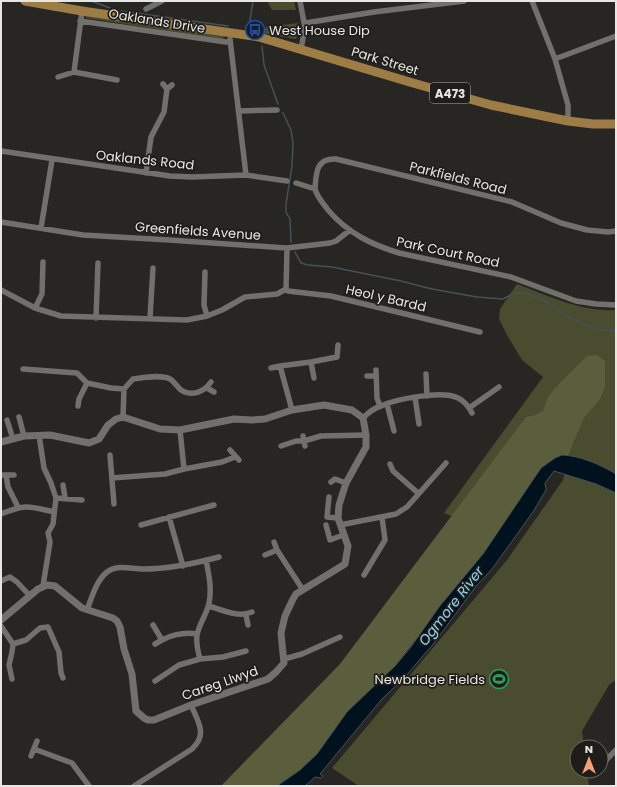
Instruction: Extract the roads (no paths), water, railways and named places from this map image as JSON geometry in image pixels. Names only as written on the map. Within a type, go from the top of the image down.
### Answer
[{"type":"main road","name":"A473","points":[[25,1],[56,4],[82,11],[231,37]]},
{"type":"main road","name":"Park Street","points":[[231,37],[259,37],[491,105],[568,121],[593,124],[616,124]]},
{"type":"street","points":[[146,9],[162,1]]},
{"type":"street","points":[[300,1],[305,23],[302,49]]},
{"type":"street","points":[[305,23],[374,12],[464,1]]},
{"type":"street","points":[[532,1],[555,59],[568,105],[568,121]]},
{"type":"street","points":[[74,72],[82,11]]},
{"type":"street","name":"Oaklands Drive","points":[[80,21],[226,42],[231,37]]},
{"type":"street","points":[[555,59],[616,36]]},
{"type":"street","points":[[231,37],[246,175]]},
{"type":"street","points":[[58,77],[74,72],[117,80]]},
{"type":"street","points":[[146,173],[151,137],[164,112],[167,86]]},
{"type":"street","points":[[239,111],[277,110]]},
{"type":"street","name":"Oaklands Road","points":[[1,151],[52,160],[146,173],[192,177],[246,175],[287,181]]},
{"type":"street","name":"Parkfields Road","points":[[315,189],[321,163],[328,158],[336,158],[512,202],[568,225],[587,230],[608,232],[616,231]]},
{"type":"street","points":[[41,228],[52,160]]},
{"type":"street","points":[[296,183],[315,189]]},
{"type":"street","name":"Park Court Road","points":[[315,189],[316,194],[340,223],[368,241],[399,253],[511,277],[576,301],[616,306]]},
{"type":"street","name":"Greenfields Avenue","points":[[1,222],[83,235],[287,248],[330,243],[336,241],[350,230]]},
{"type":"street","points":[[286,289],[287,248]]},
{"type":"street","points":[[35,308],[42,294],[43,262]]},
{"type":"street","points":[[96,318],[98,263]]},
{"type":"street","points":[[150,318],[152,268]]},
{"type":"street","points":[[205,272],[204,305],[207,316]]},
{"type":"street","name":"Heol y Bardd","points":[[1,290],[35,308],[61,316],[187,320],[207,316],[222,310],[244,297],[277,294],[286,289],[288,291],[331,296],[480,332]]},
{"type":"street","points":[[271,368],[337,357],[338,345]]},
{"type":"street","points":[[311,362],[314,378]]},
{"type":"street","points":[[280,366],[292,410]]},
{"type":"street","points":[[22,369],[77,373],[87,383],[124,389]]},
{"type":"street","points":[[367,376],[376,373],[377,398],[380,406]]},
{"type":"street","points":[[426,374],[427,396]]},
{"type":"street","points":[[123,417],[124,389],[133,379],[152,376],[170,378],[181,390],[189,393],[198,392],[207,388],[210,382]]},
{"type":"street","points":[[78,406],[79,399],[87,383]]},
{"type":"street","points":[[469,408],[499,387]]},
{"type":"street","points":[[207,388],[214,392]]},
{"type":"street","points":[[362,418],[380,406],[416,397],[427,396],[449,395],[457,397],[464,401],[472,413]]},
{"type":"street","points":[[416,397],[419,424]]},
{"type":"street","points":[[387,404],[394,431]]},
{"type":"street","points":[[1,442],[24,436],[39,435],[57,436],[89,443],[99,439],[108,425],[116,419],[123,417],[160,429],[180,430],[234,420],[265,418],[292,410],[324,406],[352,410],[362,418],[366,435],[366,447],[346,483],[339,505],[339,521],[348,546],[345,564],[296,594],[285,616],[282,633],[284,659],[302,654],[340,637]]},
{"type":"street","points":[[418,414],[425,413]]},
{"type":"street","points":[[19,417],[24,436]]},
{"type":"street","points":[[7,420],[13,439]]},
{"type":"street","points":[[180,430],[184,469]]},
{"type":"street","points":[[1,620],[43,586],[50,542],[48,533],[53,524],[56,498],[52,484],[44,468],[39,435]]},
{"type":"street","points":[[281,446],[296,441],[304,441],[326,436],[366,435]]},
{"type":"street","points":[[112,478],[165,474],[237,458],[230,450]]},
{"type":"street","points":[[110,455],[114,504]]},
{"type":"street","points":[[329,497],[327,517],[339,521],[382,517],[396,514],[407,507],[446,463]]},
{"type":"street","points":[[390,464],[391,473],[418,493]]},
{"type":"street","points":[[14,475],[4,475],[18,507]]},
{"type":"street","points":[[331,482],[336,479],[346,483]]},
{"type":"street","points":[[63,486],[65,498]]},
{"type":"street","points":[[56,498],[82,500]]},
{"type":"street","points":[[141,525],[214,505]]},
{"type":"street","points":[[1,514],[18,507],[30,506],[54,512]]},
{"type":"street","points":[[364,575],[385,540],[382,517]]},
{"type":"street","points":[[169,518],[183,566]]},
{"type":"street","points":[[326,525],[330,540],[343,535]]},
{"type":"street","points":[[274,542],[277,550],[303,590]]},
{"type":"street","points":[[265,555],[277,550]]},
{"type":"street","points":[[87,610],[98,583],[109,571],[120,567],[137,569],[176,568],[219,557]]},
{"type":"street","points":[[200,659],[197,634],[209,606],[210,585],[206,560]]},
{"type":"street","points":[[1,581],[10,577],[18,582],[30,596]]},
{"type":"street","name":"Careg Llwyd","points":[[43,586],[55,586],[75,603],[87,610],[113,618],[117,621],[120,626],[124,649],[132,674],[135,706],[138,714],[148,720],[154,720],[191,705],[268,679],[282,667],[284,659]]},
{"type":"street","points":[[209,606],[240,615],[249,613],[248,625]]},
{"type":"street","points":[[153,625],[162,640]]},
{"type":"street","points":[[1,626],[13,644],[9,666],[12,679]]},
{"type":"street","points":[[13,644],[26,640],[40,628],[48,626],[59,652],[61,673],[63,678]]},
{"type":"street","points":[[155,644],[175,634],[197,634]]},
{"type":"street","points":[[155,681],[179,666],[200,659],[223,657],[246,651]]},
{"type":"street","points":[[134,786],[192,749],[198,743],[201,732],[191,705]]},
{"type":"street","points":[[31,756],[37,741]]},
{"type":"street","points":[[34,749],[72,763],[89,786]]},
{"type":"water","name":"Ogmore River","points":[[562,455],[590,461],[616,474],[616,493],[596,484],[554,471],[545,483],[546,490],[533,512],[492,569],[476,586],[434,643],[404,678],[382,699],[320,774],[323,776],[321,778],[315,777],[305,786],[277,786],[300,770],[317,754],[347,712],[395,666],[411,647],[439,607],[483,554],[541,468]]},
{"type":"waterway","points":[[91,1],[110,8]]},
{"type":"waterway","points":[[249,27],[253,1]]},
{"type":"waterway","points":[[121,11],[228,26]]},
{"type":"waterway","points":[[262,46],[264,65],[278,104]]},
{"type":"waterway","points":[[283,113],[291,130],[293,143],[292,166],[286,204],[286,212],[290,219],[291,242]]},
{"type":"waterway","points":[[295,252],[301,263],[308,265],[332,267],[432,289],[477,297],[503,299],[514,293],[525,293],[545,301],[568,317],[589,326],[602,330],[616,331]]},
{"type":"place","name":"West House Dip","points":[[255,30]]},
{"type":"place","name":"Newbridge Fields","points":[[499,679]]}]
